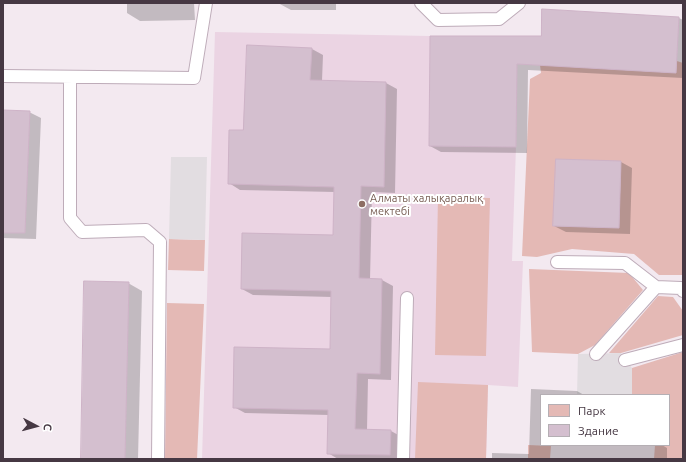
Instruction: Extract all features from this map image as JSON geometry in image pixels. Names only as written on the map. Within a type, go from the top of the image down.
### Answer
[{"type":"lane","points":[[3,76],[194,78],[206,3]]},
{"type":"lane","points":[[421,3],[438,20],[499,19],[519,3]]},
{"type":"lane","points":[[70,77],[70,218],[82,232],[146,230],[160,242],[158,459]]},
{"type":"lane","points":[[557,262],[625,263],[656,288],[681,288],[683,291]]},
{"type":"lane","points":[[596,354],[656,288]]},
{"type":"lane","points":[[403,459],[407,298]]},
{"type":"lane","points":[[625,360],[683,345]]},
{"type":"shaded area","name":"Алматы халықаралық мектебі","points":[[215,32],[430,36],[429,146],[516,147],[512,261],[523,261],[518,387],[488,385],[486,459],[202,459]]},
{"type":"shaded area","points":[[171,157],[207,157],[205,240],[169,239]]},
{"type":"shaded area","points":[[621,353],[632,368],[632,394],[577,394],[578,354]]},
{"type":"green space","points":[[677,61],[683,63],[683,275],[659,275],[634,254],[572,249],[537,257],[522,256],[530,79],[541,73],[540,65],[676,73]],"holes":[[[621,161],[619,228],[553,226]]]},
{"type":"green space","points":[[438,197],[490,198],[486,356],[435,355]]},
{"type":"green space","points":[[169,239],[205,240],[204,271],[168,270]]},
{"type":"green space","points":[[529,269],[629,273],[643,290],[595,345],[578,354],[532,352]]},
{"type":"green space","points":[[658,296],[673,297],[683,311],[683,335],[621,353],[609,353]]},
{"type":"green space","points":[[167,303],[204,304],[197,459],[165,459]]},
{"type":"green space","points":[[683,352],[683,459],[654,459],[655,446],[670,446],[670,394],[632,394],[632,368]]},
{"type":"green space","points":[[418,382],[488,385],[486,459],[415,459]]},
{"type":"green space","points":[[528,445],[551,446],[550,459],[528,459]]},
{"type":"building","points":[[542,9],[679,17],[676,73],[517,64],[516,147],[429,146],[430,36],[541,36]]},
{"type":"building","points":[[247,45],[312,48],[310,80],[386,82],[384,187],[361,186],[359,278],[382,279],[380,374],[357,373],[355,429],[391,430],[390,455],[327,454],[328,410],[233,408],[234,347],[330,349],[331,291],[241,289],[242,233],[333,235],[334,187],[228,184],[229,130],[243,130]]},
{"type":"building","points":[[3,110],[30,111],[25,233],[3,233]]},
{"type":"building","points":[[556,159],[621,161],[619,228],[553,226]]},
{"type":"building","points":[[84,281],[129,282],[125,459],[81,459]]},
{"type":"place","name":"Алматы халықаралық мектебі","points":[[362,204]]}]
